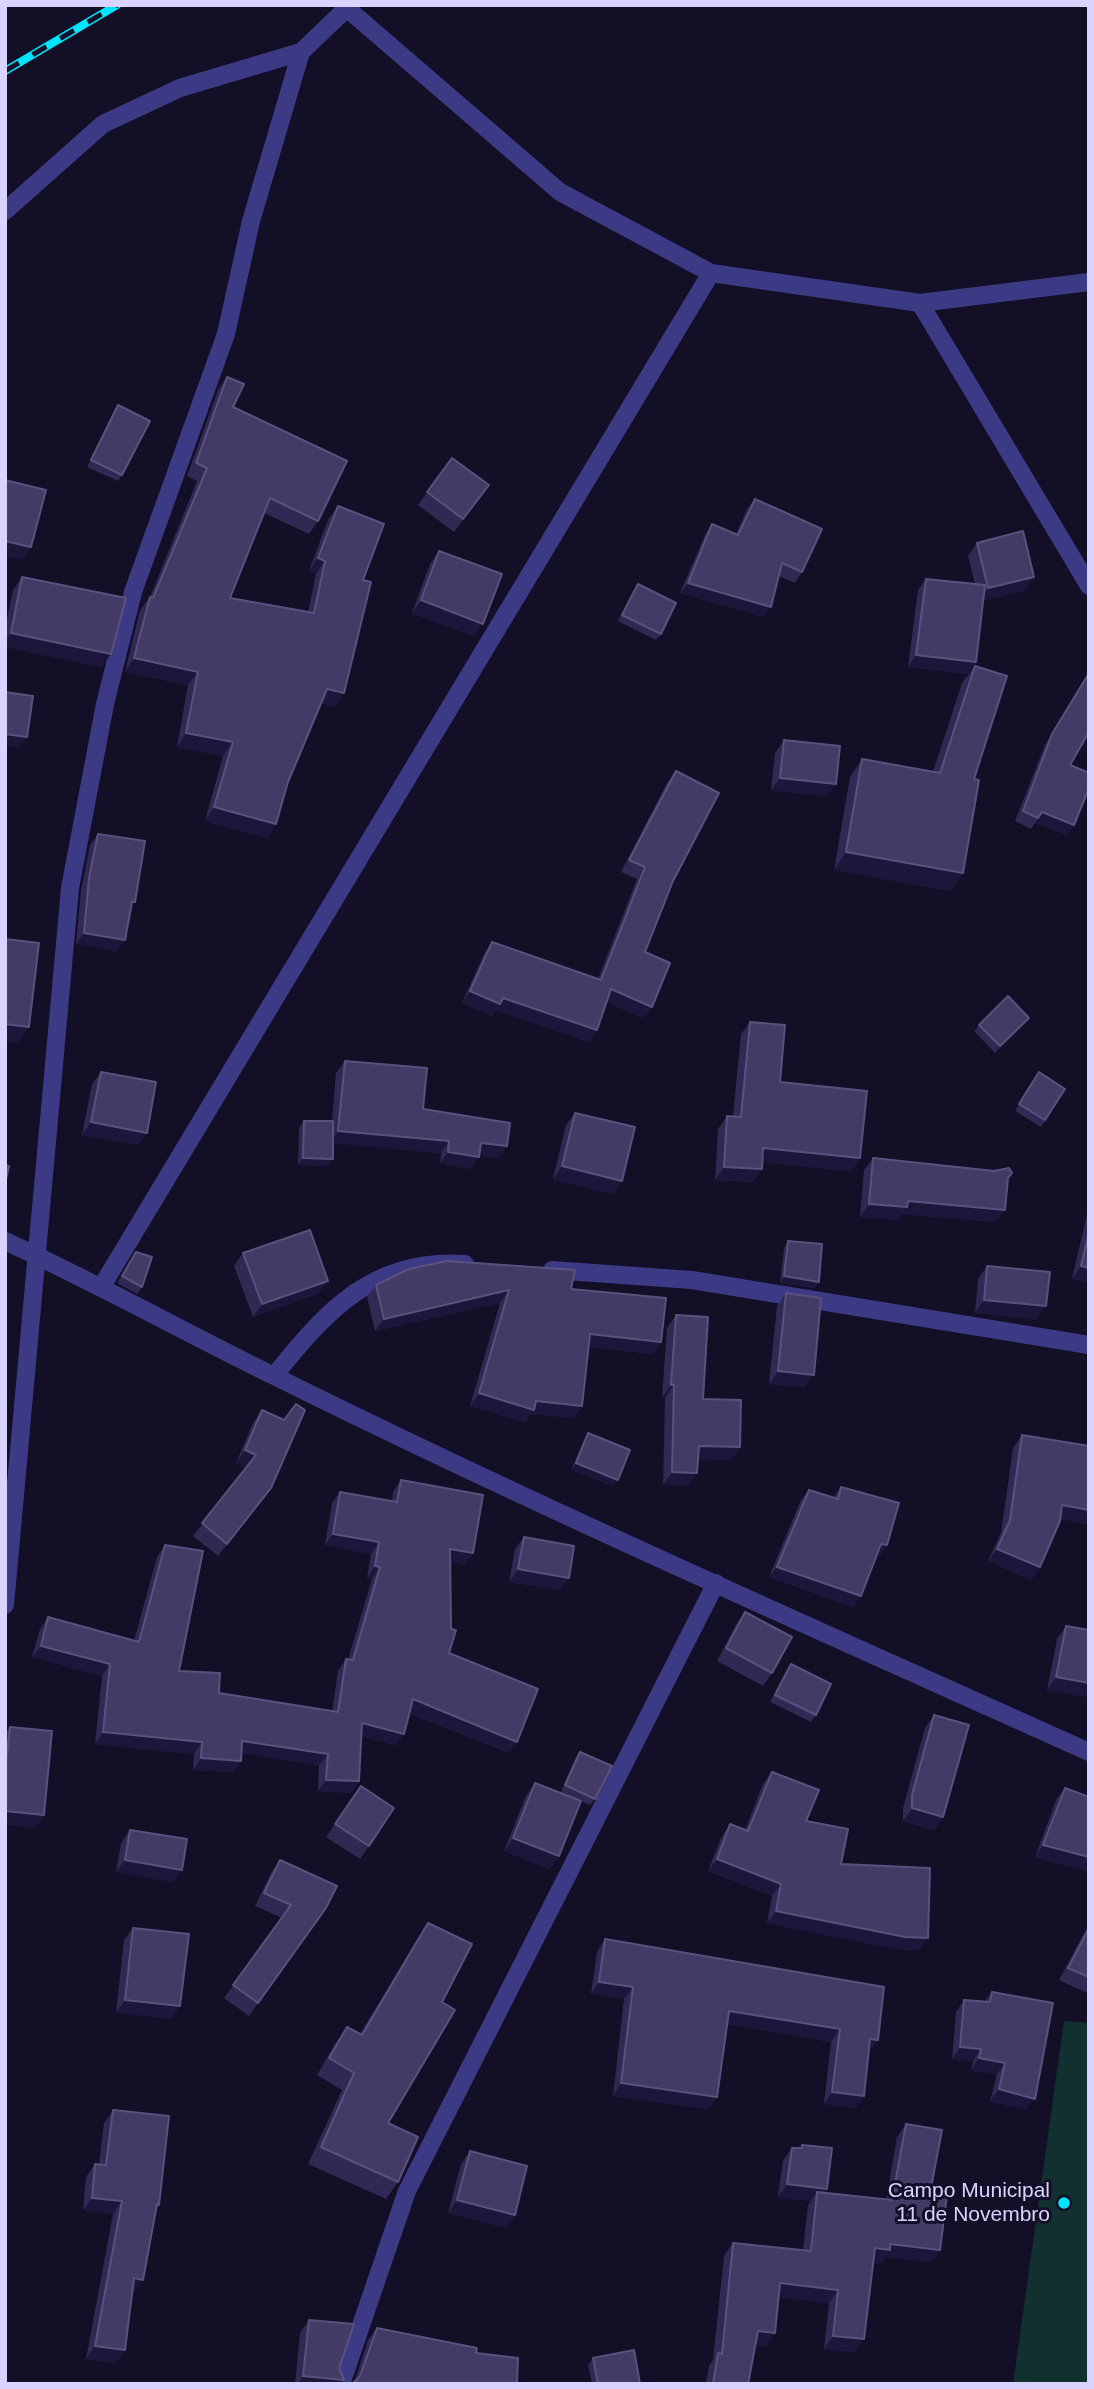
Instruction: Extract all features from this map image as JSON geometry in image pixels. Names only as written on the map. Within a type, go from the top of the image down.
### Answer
[{"type":"street","points":[[5,1605],[70,888],[105,705],[134,592],[226,334],[251,221],[301,52],[344,7],[560,192],[711,273],[920,303],[1089,282]]},
{"type":"street","points":[[5,211],[103,124],[180,88],[301,52]]},
{"type":"street","points":[[102,1286],[711,273]]},
{"type":"street","points":[[920,303],[1089,586]]},
{"type":"street","points":[[5,1241],[102,1286],[274,1376],[716,1583],[1089,1752]]},
{"type":"street","points":[[274,1376],[307,1335],[356,1289],[399,1269],[438,1262],[478,1265]]},
{"type":"street","points":[[531,1269],[692,1280],[1089,1345]]},
{"type":"street","points":[[341,2384],[407,2191],[716,1583]]},
{"type":"green space","name":"Campo Municipal 11 de Novembro","points":[[1064,2021],[1089,2023],[1089,2384],[1013,2384]]},
{"type":"building","points":[[227,377],[244,384],[233,407],[347,461],[318,521],[270,498],[230,598],[314,613],[325,561],[318,558],[338,506],[384,524],[363,580],[371,582],[344,693],[327,689],[288,782],[276,824],[214,807],[233,742],[186,733],[198,672],[134,658],[150,597],[153,598],[207,468],[196,463]]},
{"type":"building","points":[[118,405],[150,421],[122,475],[91,460]]},
{"type":"building","points":[[452,458],[489,485],[463,519],[427,492]]},
{"type":"building","points":[[5,480],[46,490],[31,547],[5,541]]},
{"type":"building","points":[[755,499],[822,529],[802,572],[782,563],[771,607],[688,583],[712,524],[738,535]]},
{"type":"building","points":[[1023,531],[1034,577],[988,588],[977,543]]},
{"type":"building","points":[[439,551],[502,574],[483,624],[421,600]]},
{"type":"building","points":[[22,577],[126,598],[111,654],[11,633]]},
{"type":"building","points":[[926,579],[985,585],[976,662],[916,655]]},
{"type":"building","points":[[638,584],[676,603],[661,634],[622,615]]},
{"type":"building","points":[[975,666],[1007,676],[974,779],[979,780],[963,873],[846,852],[862,759],[940,773]]},
{"type":"building","points":[[1089,673],[1089,732],[1070,765],[1089,773],[1089,788],[1074,825],[1042,812],[1038,818],[1023,811],[1052,734]]},
{"type":"building","points":[[5,692],[33,696],[27,737],[5,734]]},
{"type":"building","points":[[784,740],[840,746],[836,784],[780,778]]},
{"type":"building","points":[[676,771],[719,793],[673,881],[645,952],[670,963],[652,1007],[611,989],[597,1030],[503,998],[500,1004],[470,991],[492,942],[601,980],[645,867],[629,860]]},
{"type":"building","points":[[98,834],[145,841],[135,902],[132,902],[125,940],[84,933],[89,878]]},
{"type":"building","points":[[5,939],[39,943],[29,1027],[5,1024]]},
{"type":"building","points":[[1008,996],[1029,1018],[1000,1046],[979,1025]]},
{"type":"building","points":[[750,1022],[785,1025],[780,1082],[867,1091],[860,1158],[763,1148],[762,1169],[724,1167],[727,1116],[741,1117]]},
{"type":"building","points":[[345,1061],[427,1068],[423,1109],[510,1123],[507,1146],[481,1143],[479,1157],[448,1152],[449,1141],[338,1131]]},
{"type":"building","points":[[101,1072],[156,1082],[147,1133],[91,1122]]},
{"type":"building","points":[[1039,1072],[1065,1089],[1045,1120],[1019,1104]]},
{"type":"building","points":[[575,1113],[635,1127],[622,1181],[562,1166]]},
{"type":"building","points":[[304,1121],[333,1121],[333,1159],[303,1158]]},
{"type":"building","points":[[873,1158],[994,1171],[1009,1168],[1012,1173],[1008,1178],[1005,1210],[908,1201],[907,1207],[869,1204]]},
{"type":"building","points":[[5,1165],[9,1166],[5,1184]]},
{"type":"building","points":[[310,1230],[328,1281],[262,1304],[243,1253]]},
{"type":"building","points":[[1089,1232],[1089,1268],[1081,1266]]},
{"type":"building","points":[[788,1241],[822,1244],[819,1282],[784,1276]]},
{"type":"building","points":[[136,1252],[152,1257],[142,1287],[122,1276]]},
{"type":"building","points":[[447,1261],[575,1270],[571,1289],[666,1298],[661,1342],[590,1334],[582,1406],[536,1401],[534,1410],[479,1393],[509,1290],[384,1319],[376,1285],[409,1269]]},
{"type":"building","points":[[987,1266],[1050,1272],[1046,1306],[984,1300]]},
{"type":"building","points":[[786,1293],[821,1298],[814,1375],[778,1371]]},
{"type":"building","points":[[676,1315],[708,1317],[703,1399],[741,1400],[740,1447],[699,1446],[697,1473],[672,1472],[674,1385],[671,1385]]},
{"type":"building","points":[[296,1404],[305,1410],[271,1488],[227,1544],[202,1523],[256,1455],[245,1450],[262,1410],[284,1420]]},
{"type":"building","points":[[588,1433],[630,1450],[618,1480],[576,1463]]},
{"type":"building","points":[[1022,1435],[1089,1446],[1089,1510],[1062,1505],[1060,1521],[1040,1567],[997,1549],[1010,1520]]},
{"type":"building","points":[[401,1480],[483,1495],[473,1553],[450,1549],[451,1629],[456,1630],[449,1653],[538,1689],[517,1742],[413,1699],[404,1734],[362,1723],[359,1781],[326,1780],[328,1754],[242,1741],[241,1761],[201,1758],[202,1742],[103,1732],[110,1664],[41,1646],[48,1617],[139,1642],[165,1545],[203,1551],[179,1671],[220,1673],[219,1693],[338,1712],[346,1659],[353,1660],[380,1567],[375,1566],[379,1542],[333,1534],[340,1492],[397,1502]]},
{"type":"building","points":[[841,1487],[899,1503],[887,1545],[881,1544],[861,1596],[777,1567],[809,1490],[838,1499]]},
{"type":"building","points":[[524,1537],[574,1546],[569,1578],[518,1569]]},
{"type":"building","points":[[745,1612],[792,1637],[772,1673],[726,1648]]},
{"type":"building","points":[[1066,1626],[1089,1630],[1089,1683],[1056,1677]]},
{"type":"building","points":[[791,1664],[831,1684],[816,1715],[775,1695]]},
{"type":"building","points":[[934,1715],[969,1725],[943,1817],[912,1808],[912,1795]]},
{"type":"building","points":[[10,1727],[52,1731],[44,1815],[5,1811],[5,1772]]},
{"type":"building","points":[[580,1752],[612,1766],[595,1799],[565,1785]]},
{"type":"building","points":[[772,1772],[819,1790],[806,1821],[848,1829],[841,1864],[930,1868],[928,1938],[905,1937],[776,1911],[781,1884],[717,1859],[730,1824],[748,1831]]},
{"type":"building","points":[[535,1783],[581,1801],[559,1856],[513,1838]]},
{"type":"building","points":[[361,1786],[394,1808],[369,1846],[335,1824]]},
{"type":"building","points":[[1065,1788],[1089,1797],[1089,1857],[1043,1845]]},
{"type":"building","points":[[130,1830],[187,1839],[182,1870],[125,1860]]},
{"type":"building","points":[[280,1860],[337,1886],[326,1908],[258,2003],[233,1985],[291,1905],[264,1893]]},
{"type":"building","points":[[428,1923],[472,1944],[442,2002],[455,2010],[388,2123],[418,2137],[398,2182],[321,2147],[354,2073],[329,2058],[347,2027],[362,2035]]},
{"type":"building","points":[[133,1928],[189,1934],[180,2006],[125,2000]]},
{"type":"building","points":[[1089,1928],[1089,1977],[1068,1968]]},
{"type":"building","points":[[605,1939],[884,1987],[878,2040],[870,2039],[864,2096],[832,2092],[840,2029],[729,2011],[717,2097],[621,2083],[633,1987],[599,1982]]},
{"type":"building","points":[[992,1992],[1053,2003],[1035,2099],[999,2089],[1005,2063],[979,2058],[981,2049],[960,2047],[964,2000],[990,2002]]},
{"type":"building","points":[[113,2110],[169,2116],[159,2205],[157,2204],[143,2280],[134,2278],[125,2350],[95,2346],[122,2201],[92,2198],[95,2164],[106,2165]]},
{"type":"building","points":[[906,2124],[942,2130],[930,2193],[947,2195],[940,2250],[890,2244],[890,2250],[875,2248],[864,2339],[833,2336],[838,2290],[780,2283],[775,2333],[758,2331],[748,2384],[713,2384],[718,2353],[722,2354],[733,2243],[811,2251],[817,2192],[892,2200]]},
{"type":"building","points":[[802,2145],[832,2148],[827,2189],[787,2184],[792,2148],[802,2148]]},
{"type":"building","points":[[470,2151],[527,2166],[515,2215],[457,2200]]},
{"type":"building","points":[[309,2320],[354,2324],[339,2368],[344,2380],[303,2376]]},
{"type":"building","points":[[377,2328],[477,2348],[476,2353],[518,2358],[517,2384],[354,2382],[360,2376]]},
{"type":"building","points":[[634,2350],[640,2384],[598,2384],[593,2358]]},
{"type":"railway","points":[[5,71],[117,5]]},
{"type":"place","name":"Campo Municipal 11 de Novembro","points":[[1064,2203]]}]
